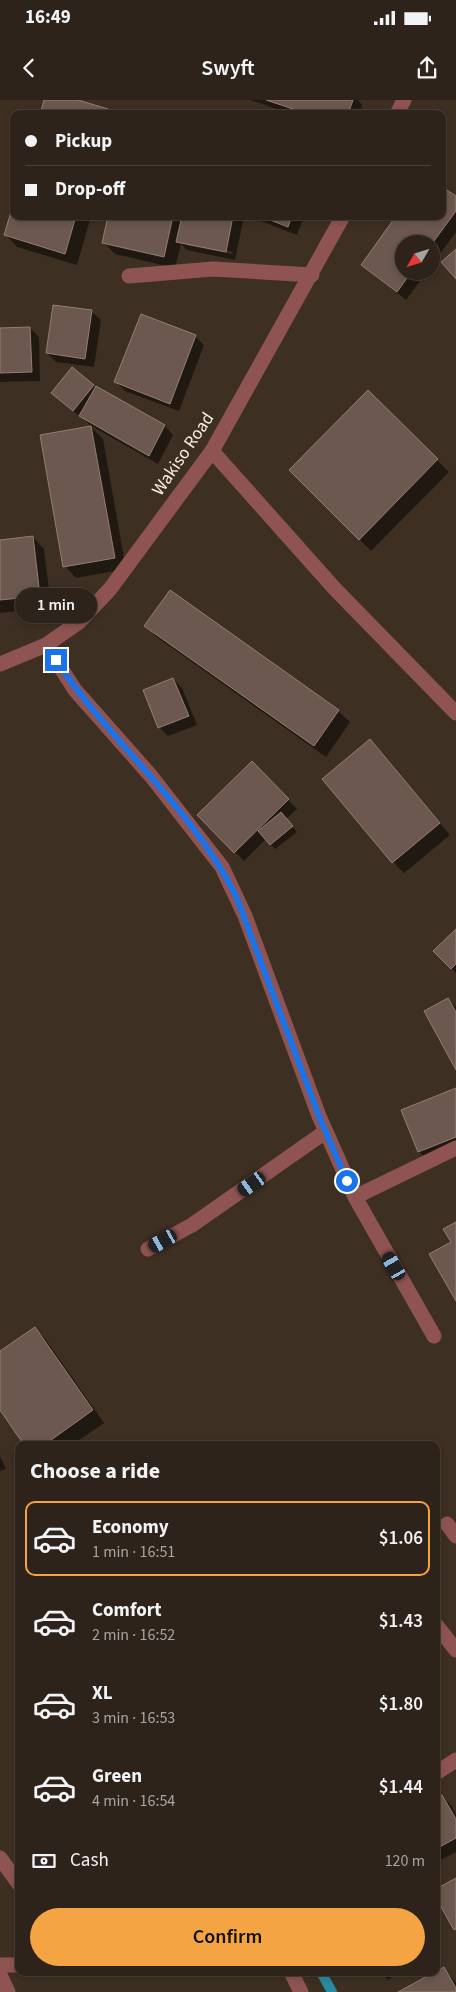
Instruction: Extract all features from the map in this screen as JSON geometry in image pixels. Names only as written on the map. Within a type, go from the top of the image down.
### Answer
[{"type":"street","name":"Wakiso Road","points":[[0,664],[46,645],[79,622],[110,589],[212,451],[312,275],[341,220]]},
{"type":"street","points":[[129,276],[213,269],[312,275]]},
{"type":"street","points":[[212,451],[335,589],[456,714]]},
{"type":"street","points":[[46,645],[75,690],[151,776],[222,867],[244,916],[326,1132],[355,1198],[434,1336]]},
{"type":"street","points":[[148,1249],[192,1226],[326,1132]]},
{"type":"street","points":[[355,1198],[456,1148]]},
{"type":"street","points":[[440,1630],[456,1650]]},
{"type":"street","points":[[440,1770],[456,1760]]},
{"type":"street","points":[[0,1858],[15,1879]]},
{"type":"street","points":[[0,1965],[15,1965]]},
{"type":"street","points":[[0,1975],[8,1992]]},
{"type":"street","points":[[293,1976],[301,1992]]},
{"type":"building","points":[[44,100],[78,100],[108,109],[108,110],[41,110]]},
{"type":"building","points":[[266,100],[353,100],[349,110],[296,110]]},
{"type":"building","points":[[446,190],[456,196],[456,211],[438,235],[395,235],[395,280],[406,280],[397,292],[361,265],[393,220],[446,220]]},
{"type":"building","points":[[10,215],[10,220],[75,220],[65,254],[4,235]]},
{"type":"building","points":[[107,220],[172,220],[164,257],[102,243]]},
{"type":"building","points":[[181,220],[232,220],[226,252],[176,242]]},
{"type":"building","points":[[270,220],[291,220],[288,227]]},
{"type":"building","points":[[456,249],[456,279],[441,262]]},
{"type":"building","points":[[53,305],[92,310],[85,359],[46,353]]},
{"type":"building","points":[[141,314],[196,335],[170,404],[114,382]]},
{"type":"building","points":[[30,327],[32,372],[0,373],[0,328]]},
{"type":"building","points":[[72,367],[94,385],[73,411],[51,393]]},
{"type":"building","points":[[96,386],[165,425],[149,456],[79,416]]},
{"type":"building","points":[[368,390],[438,459],[359,540],[289,470]]},
{"type":"building","points":[[91,426],[115,558],[63,567],[40,435]]},
{"type":"building","points":[[33,536],[40,596],[0,600],[0,540]]},
{"type":"building","points":[[170,590],[339,710],[314,746],[144,626]]},
{"type":"building","points":[[173,678],[189,716],[158,728],[143,690]]},
{"type":"building","points":[[370,739],[440,823],[392,863],[322,779]]},
{"type":"building","points":[[252,761],[289,799],[234,853],[197,815]]},
{"type":"building","points":[[281,812],[293,826],[270,845],[258,831]]},
{"type":"building","points":[[456,929],[456,964],[451,969],[433,951]]},
{"type":"building","points":[[448,998],[456,1012],[456,1070],[424,1011]]},
{"type":"building","points":[[456,1088],[456,1137],[418,1152],[401,1110]]},
{"type":"building","points":[[456,1222],[456,1301],[429,1254],[451,1242],[443,1229]]},
{"type":"building","points":[[35,1327],[93,1410],[50,1441],[21,1441],[0,1410],[0,1351]]},
{"type":"building","points":[[442,1795],[456,1819],[456,1838],[440,1847],[440,1796]]},
{"type":"building","points":[[456,1878],[456,1929],[454,1930],[440,1905],[440,1887]]},
{"type":"building","points":[[444,1967],[456,1988],[456,1992],[398,1992],[427,1976],[440,1976],[440,1969]]},
{"type":"waterway","points":[[323,1976],[332,1992]]},
{"type":"route","points":[[56,660],[75,690],[151,776],[222,867],[244,916],[319,1116],[347,1181]]}]
